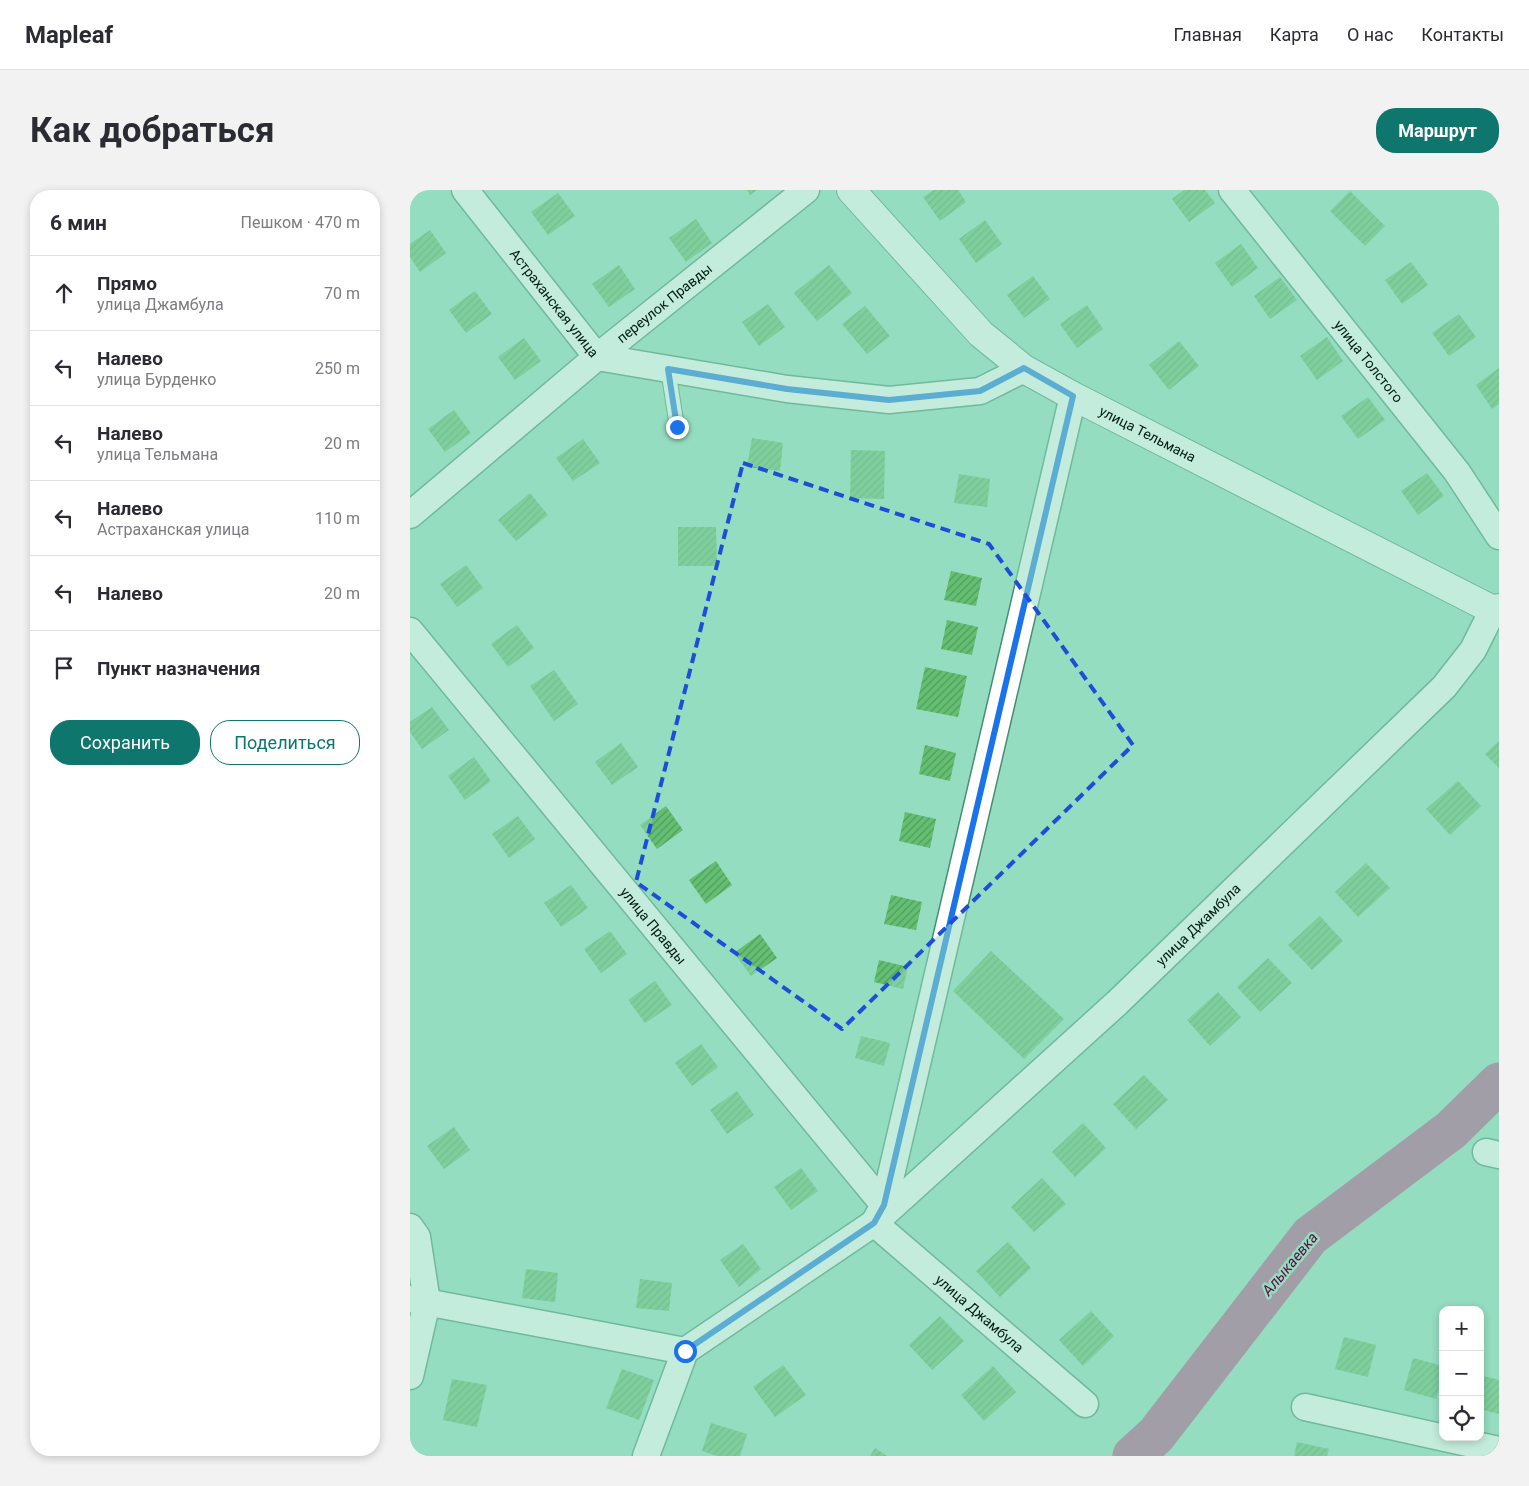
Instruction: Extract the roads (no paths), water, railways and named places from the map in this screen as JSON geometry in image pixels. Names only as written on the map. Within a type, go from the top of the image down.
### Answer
[{"type":"main road","name":"улица Тельмана","points":[[851,190],[980,334],[1024,368],[1073,396],[1496,609]]},
{"type":"street","name":"Астраханская улица","points":[[465,190],[596,357],[787,389],[889,400],[980,391],[1024,368]]},
{"type":"street","name":"переулок Правды","points":[[410,515],[596,357],[806,190]]},
{"type":"street","name":"улица Толстого","points":[[1232,190],[1457,472],[1499,536]]},
{"type":"street","points":[[879,1214],[1073,396]]},
{"type":"street","name":"улица Джамбула","points":[[685,1351],[879,1214],[1117,1003],[1444,686],[1472,650],[1496,609]]},
{"type":"street","name":"улица Правды","points":[[410,632],[879,1214]]},
{"type":"street","name":"улица Джамбула","points":[[879,1214],[1085,1404]]},
{"type":"street","points":[[410,1227],[417,1237],[418,1300],[410,1376]]},
{"type":"street","points":[[418,1300],[685,1351],[646,1456]]},
{"type":"street","points":[[1305,1407],[1499,1450]]},
{"type":"lane","points":[[668,369],[677,427]]},
{"type":"waterway","name":"Алыкаевка","points":[[1133,1456],[1156,1435],[1310,1236],[1451,1130],[1499,1083]]}]
